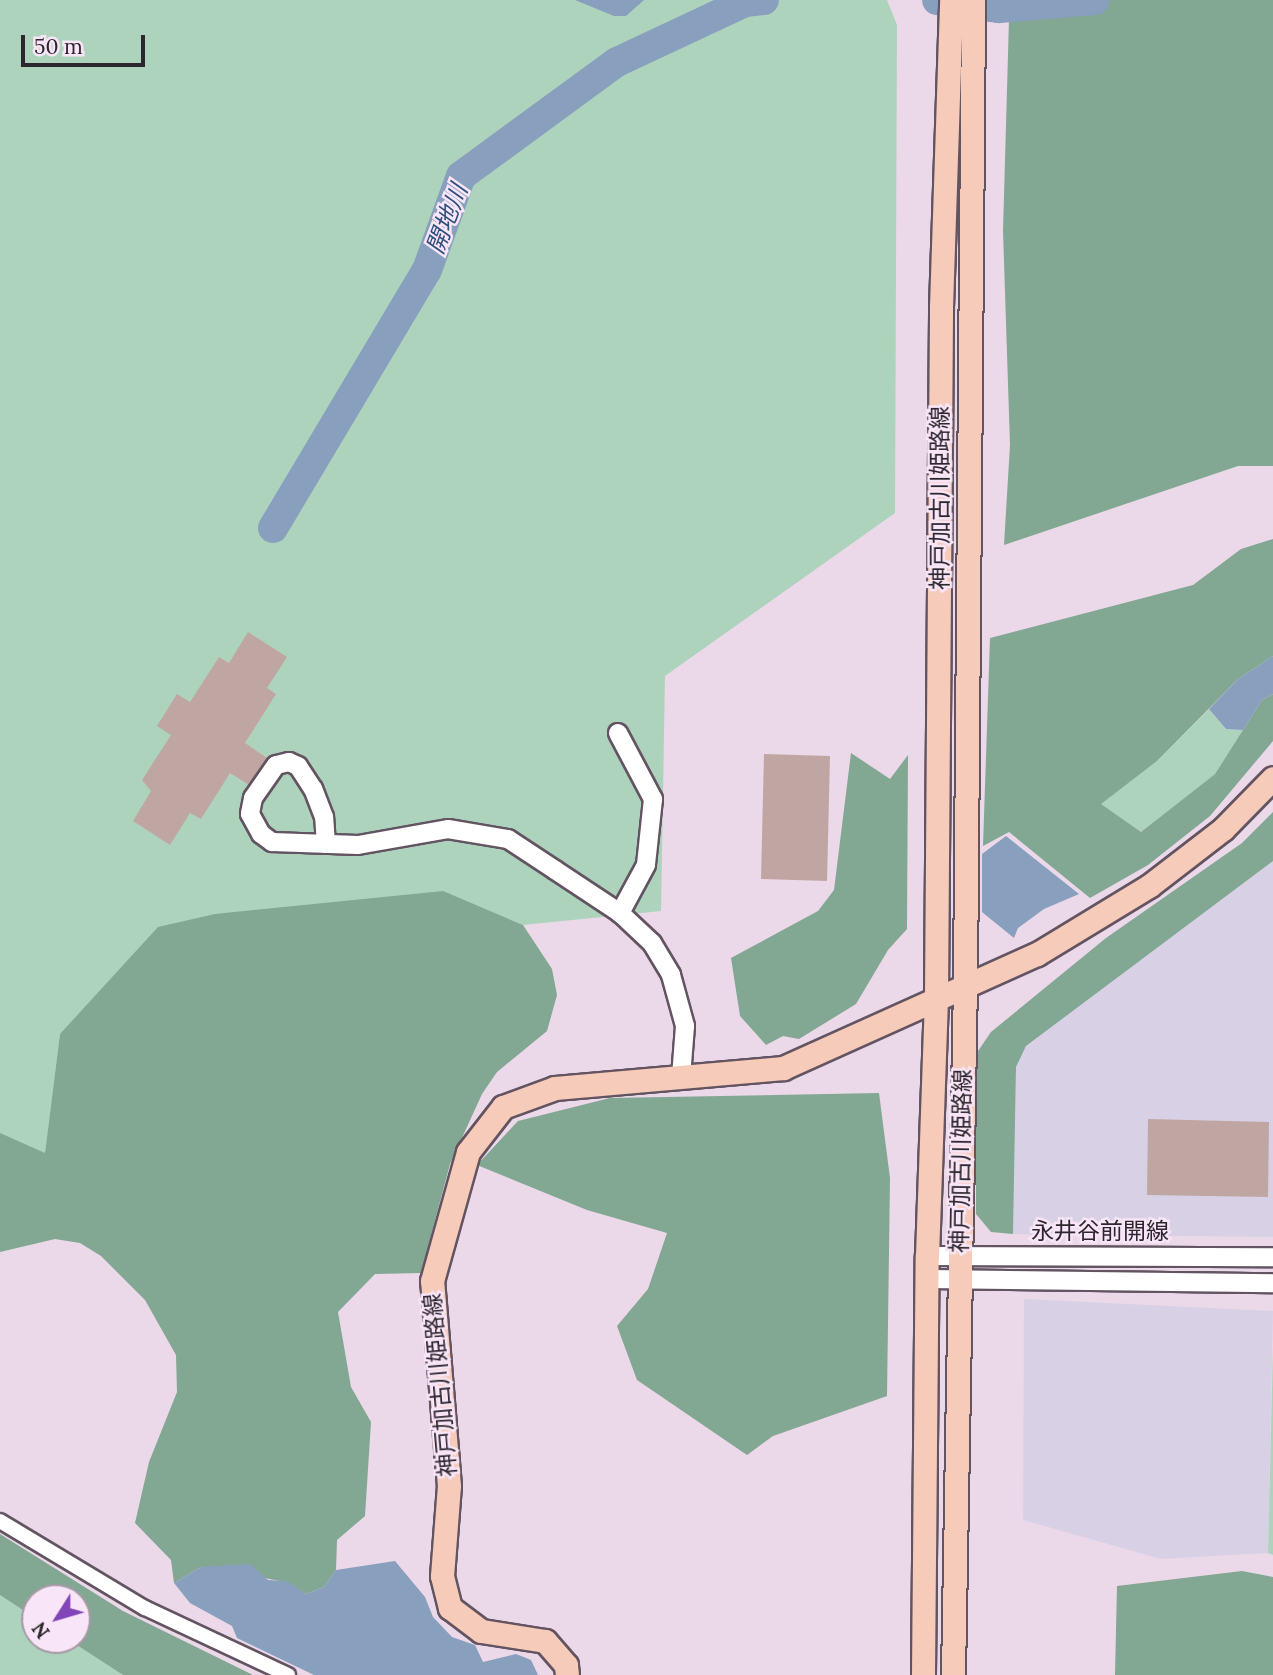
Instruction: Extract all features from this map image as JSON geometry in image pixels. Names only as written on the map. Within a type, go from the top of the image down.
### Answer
[{"type":"main road","name":"神戸加古川姫路線","points":[[951,0],[961,65],[965,983],[953,1675]]},
{"type":"main road","name":"神戸加古川姫路線","points":[[923,1675],[928,1268],[936,996],[941,307],[961,65],[973,0]]},
{"type":"main road","name":"神戸加古川姫路線","points":[[567,1675],[566,1665],[545,1641],[481,1631],[450,1608],[442,1576],[449,1486],[432,1281],[468,1152],[503,1107],[555,1088],[783,1068],[936,996],[1037,954],[1149,886],[1223,829],[1273,778]]},
{"type":"street","points":[[618,733],[653,799],[653,832],[646,865],[620,913]]},
{"type":"street","points":[[326,844],[324,817],[313,789],[298,766],[289,762],[276,765],[253,798],[250,814],[261,834],[272,842],[326,844],[358,845],[448,829],[508,839],[620,913],[652,943],[671,975],[684,1026],[681,1077]]},
{"type":"street","name":"永井谷前開線","points":[[928,1268],[1273,1256]]},
{"type":"street","name":"永井谷前開線","points":[[958,1268],[1273,1283]]},
{"type":"street","points":[[0,1521],[145,1608],[288,1675]]},
{"type":"shaded area","points":[[1273,861],[1273,1237],[1013,1234],[1016,1067],[1026,1046]]},
{"type":"shaded area","points":[[1024,1299],[1273,1311],[1268,1553],[1161,1559],[1023,1520]]},
{"type":"green space","points":[[0,0],[887,0],[897,25],[895,513],[665,676],[661,911],[523,925],[443,892],[60,1034],[45,1154],[0,1138]]},
{"type":"green space","points":[[1067,0],[1273,0],[1273,466],[1238,466],[1004,545],[1010,445],[1003,231],[1009,19]]},
{"type":"green space","points":[[1273,539],[1273,656],[1238,679],[1157,761],[1101,804],[1141,832],[1215,774],[1262,700],[1273,694],[1273,741],[1210,816],[1148,865],[1090,898],[1009,832],[983,846],[990,638],[1193,585],[1241,549]]},
{"type":"green space","points":[[1209,709],[1226,729],[1243,730],[1215,774],[1141,832],[1100,804],[1157,761]]},
{"type":"green space","points":[[851,753],[890,779],[908,755],[907,929],[888,950],[856,1004],[799,1039],[783,1036],[766,1045],[740,1016],[731,958],[818,911],[834,890]]},
{"type":"green space","points":[[1273,812],[1273,861],[1026,1046],[1016,1067],[1013,1234],[991,1232],[976,1214],[976,1054],[991,1032],[1106,938],[1242,843]]},
{"type":"green space","points":[[443,891],[523,925],[552,969],[557,995],[547,1031],[497,1072],[482,1094],[450,1164],[421,1273],[375,1274],[338,1312],[351,1387],[371,1422],[365,1516],[337,1540],[336,1570],[324,1587],[306,1594],[286,1582],[201,1567],[174,1583],[171,1560],[135,1523],[149,1462],[177,1392],[176,1355],[145,1300],[101,1256],[80,1243],[55,1239],[0,1252],[0,1133],[45,1153],[60,1034],[158,927],[215,914]]},
{"type":"green space","points":[[879,1093],[890,1178],[887,1396],[773,1436],[747,1455],[637,1380],[617,1326],[648,1289],[667,1233],[587,1210],[477,1165],[518,1121],[610,1098]]},
{"type":"green space","points":[[1273,1348],[1273,1555],[1268,1553]]},
{"type":"green space","points":[[0,1534],[80,1584],[21,1584],[21,1609],[0,1595]]},
{"type":"green space","points":[[1242,1571],[1273,1577],[1273,1675],[1115,1675],[1117,1586]]},
{"type":"green space","points":[[91,1591],[123,1611],[253,1675],[123,1675],[91,1654]]},
{"type":"green space","points":[[0,1595],[21,1609],[21,1654],[91,1654],[123,1675],[0,1675]]},
{"type":"water","points":[[575,0],[644,0],[626,16],[614,16]]},
{"type":"water","points":[[1273,656],[1273,694],[1262,700],[1243,730],[1226,729],[1209,709],[1238,679]]},
{"type":"water","points":[[1006,836],[1079,894],[1044,909],[1018,928],[1014,938],[982,912],[982,854]]},
{"type":"water","points":[[395,1561],[425,1597],[433,1617],[452,1637],[475,1645],[483,1662],[516,1654],[531,1660],[538,1675],[314,1675],[237,1638],[232,1626],[190,1603],[174,1583],[201,1567],[250,1564],[268,1580],[286,1581],[306,1594],[324,1587],[336,1570]]},
{"type":"building","points":[[248,632],[287,657],[267,688],[276,694],[245,743],[267,758],[249,785],[230,773],[201,819],[190,813],[170,845],[133,821],[151,791],[142,780],[171,735],[157,726],[177,694],[190,702],[219,657],[229,663]]},
{"type":"building","points":[[764,754],[830,756],[827,881],[761,879]]},
{"type":"building","points":[[1148,1119],[1269,1122],[1268,1197],[1147,1195]]},
{"type":"waterway","name":"開地川","points":[[273,528],[427,270],[461,176],[617,62],[745,2],[764,0]]},
{"type":"waterway","name":"開地川","points":[[937,0],[999,8],[1095,0]]}]
